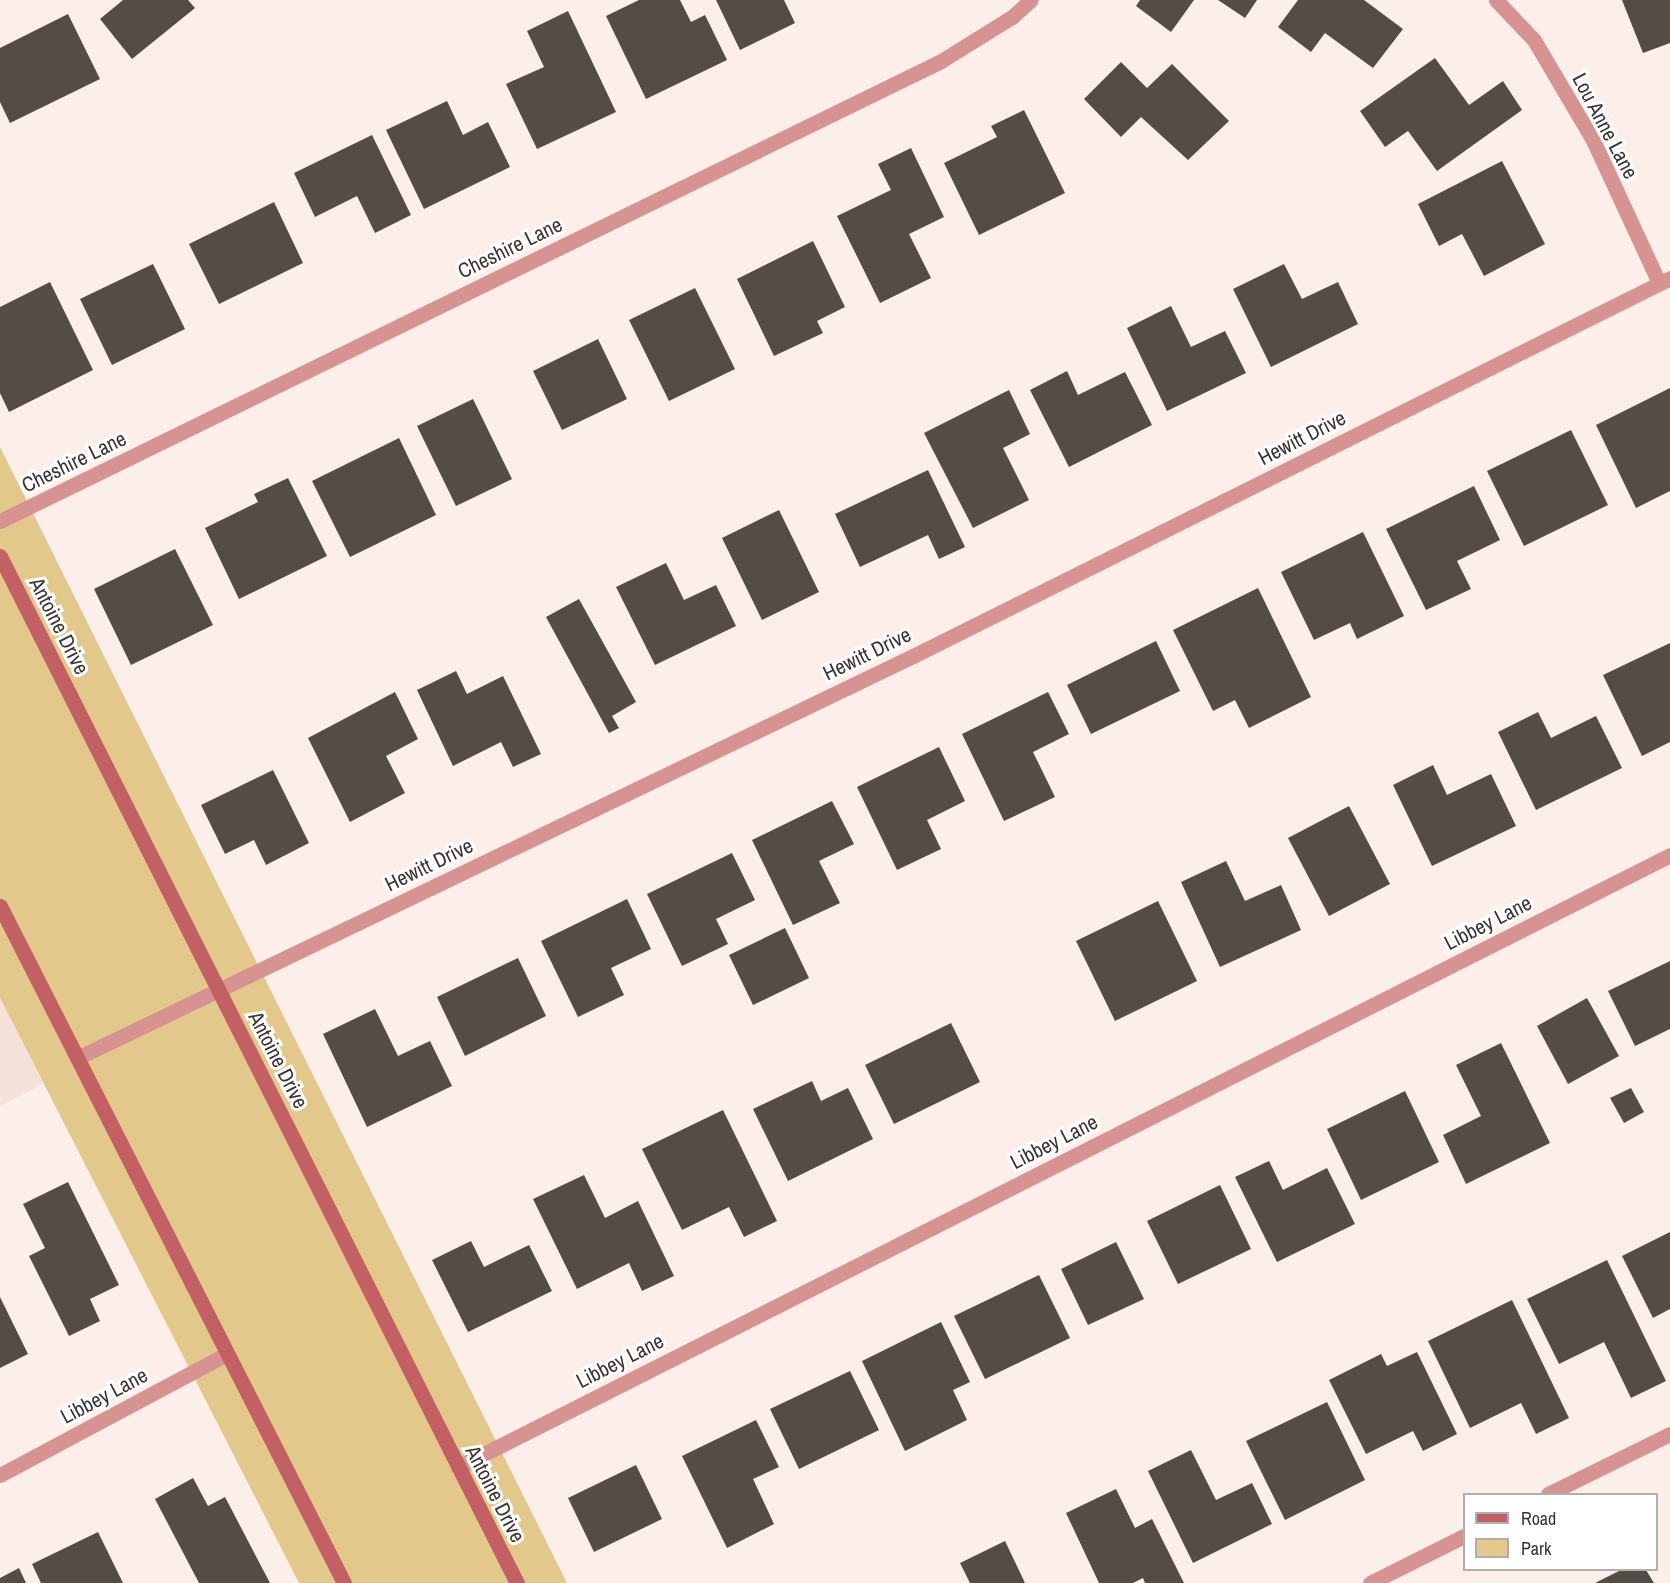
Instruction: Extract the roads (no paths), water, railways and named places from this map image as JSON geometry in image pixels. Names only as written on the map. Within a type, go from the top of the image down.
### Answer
[{"type":"main road","name":"Antoine Drive","points":[[0,556],[517,1583]]},
{"type":"main road","points":[[0,906],[344,1583]]},
{"type":"street","name":"Cheshire Lane","points":[[0,521],[940,61],[1012,17],[1031,0]]},
{"type":"street","name":"Lou Anne Lane","points":[[1496,0],[1534,40],[1587,130],[1664,281]]},
{"type":"street","name":"Hewitt Drive","points":[[77,1058],[913,656],[1664,281]]},
{"type":"street","name":"Libbey Lane","points":[[458,1467],[1670,855]]},
{"type":"street","name":"Libbey Lane","points":[[0,1475],[227,1354]]},
{"type":"street","points":[[1550,1493],[1670,1434]]},
{"type":"street","points":[[1370,1583],[1463,1536]]}]
